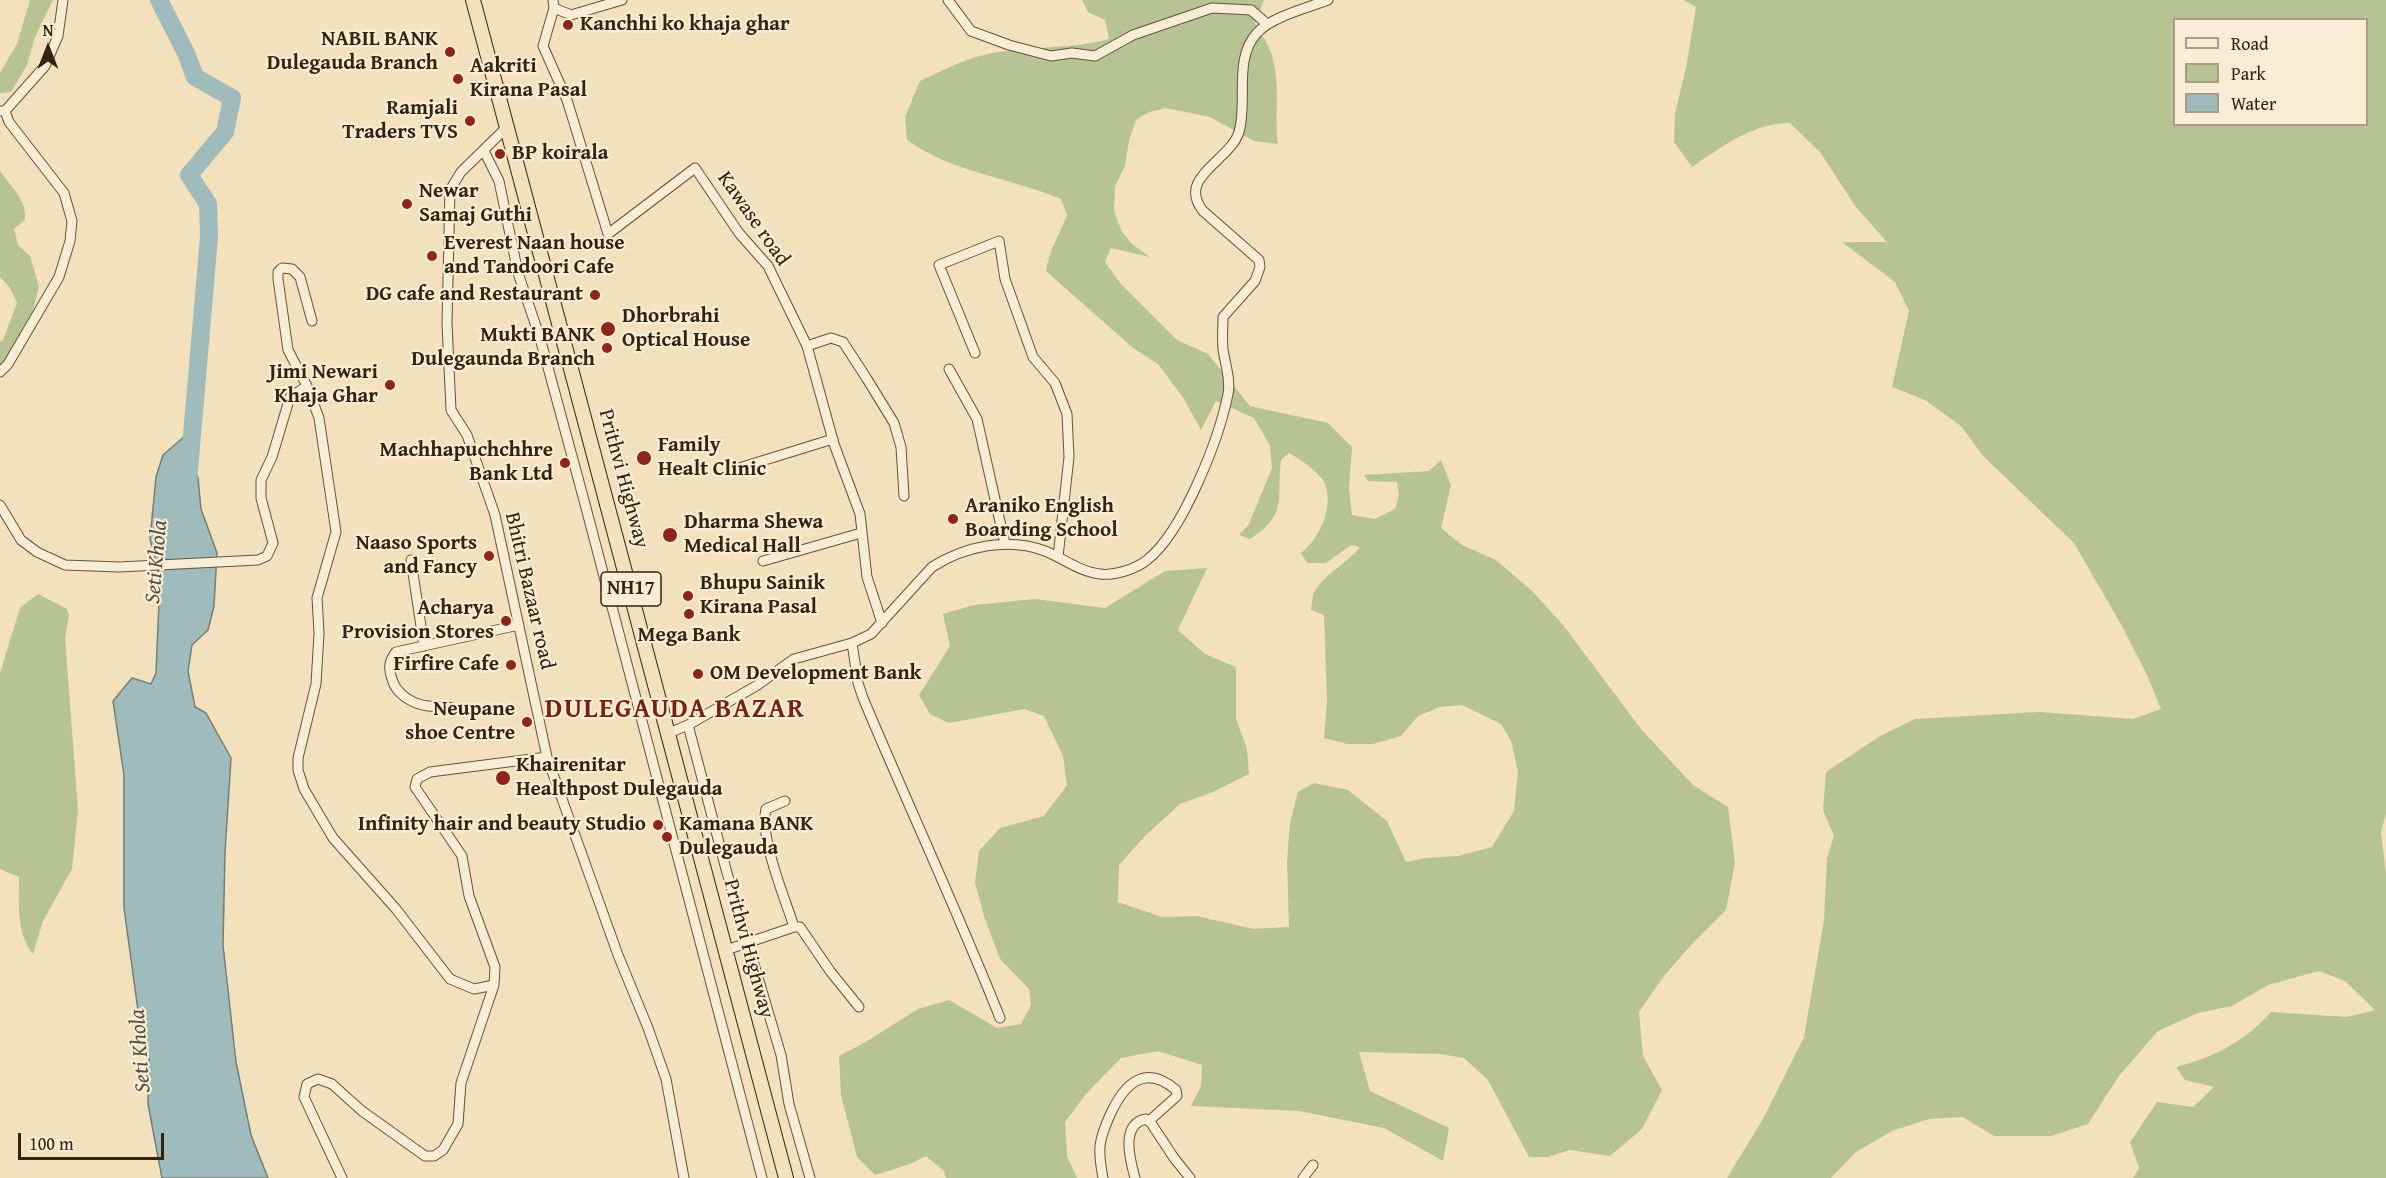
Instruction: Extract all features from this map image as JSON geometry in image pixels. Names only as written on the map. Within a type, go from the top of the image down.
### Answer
[{"type":"highway","name":"Prithvi Highway","points":[[473,0],[786,1178]]},
{"type":"street","points":[[0,372],[8,363],[59,277],[70,242],[72,221],[64,193],[2,111],[45,66],[58,36],[63,0]]},
{"type":"street","name":"Kawase road","points":[[622,0],[571,15],[554,4],[543,46],[567,99],[608,234],[695,168],[739,232],[768,266],[807,346]]},
{"type":"street","points":[[948,0],[971,31],[1009,45],[1051,56],[1072,53],[1095,56],[1133,35],[1212,8],[1251,10],[1268,24]]},
{"type":"street","points":[[669,733],[688,725],[756,686],[794,659],[852,643],[871,634],[932,567],[979,547],[1005,544],[1045,551],[1100,574],[1113,574],[1145,562],[1158,550],[1179,520],[1216,441],[1228,392],[1223,349],[1223,318],[1251,287],[1260,267],[1259,260],[1249,249],[1198,205],[1195,188],[1198,179],[1234,143],[1239,131],[1244,67],[1247,50],[1256,34],[1268,24],[1328,0]]},
{"type":"street","name":"Bhitri Bazaar road","points":[[507,127],[461,172],[450,190],[447,323],[451,410],[467,435],[495,515],[547,757],[618,955],[666,1079],[684,1178]]},
{"type":"street","points":[[484,151],[499,181],[518,273],[540,338],[762,1178]]},
{"type":"street","points":[[975,353],[939,265],[999,241],[1005,279],[1033,357],[1055,383],[1067,414],[1069,456],[1058,557]]},
{"type":"street","points":[[312,321],[300,277],[292,269],[282,268],[278,272],[278,279],[288,350],[307,386],[319,418],[336,532],[317,598],[319,633],[316,684],[298,758],[298,770],[304,789],[333,838],[396,909],[450,979],[474,989],[494,985]]},
{"type":"street","points":[[882,623],[867,577],[860,514],[833,439],[807,346],[831,338],[843,342],[855,360],[894,423],[901,447],[904,496]]},
{"type":"street","points":[[949,369],[977,419],[1005,544]]},
{"type":"street","points":[[0,505],[21,540],[36,552],[65,566],[119,567],[243,563],[258,560],[267,556],[273,543],[261,498],[261,480],[272,457],[290,397],[307,386]]},
{"type":"street","points":[[739,468],[833,439]]},
{"type":"street","points":[[763,561],[861,533]]},
{"type":"street","points":[[411,560],[424,646]]},
{"type":"street","points":[[452,708],[427,706],[407,699],[394,687],[389,670],[391,658],[396,652],[519,625]]},
{"type":"street","points":[[852,643],[858,683],[863,698],[903,795],[958,914],[1000,1018]]},
{"type":"street","points":[[688,725],[727,873],[781,1056],[789,1104],[810,1178]]},
{"type":"street","points":[[342,1178],[304,1097],[307,1084],[318,1080],[332,1084],[362,1111],[424,1156],[434,1156],[443,1150],[458,1124],[461,1083],[494,985],[495,967],[469,896],[462,856],[415,788],[417,778],[430,772],[547,757]]},
{"type":"street","points":[[785,801],[766,810],[763,821],[777,877],[794,927]]},
{"type":"street","points":[[726,950],[800,927],[859,1007]]},
{"type":"street","points":[[1103,1178],[1100,1144],[1116,1103],[1130,1083],[1143,1078],[1156,1077],[1176,1090],[1177,1096],[1149,1121]]},
{"type":"street","points":[[1135,1178],[1128,1139],[1133,1127],[1140,1120],[1149,1121],[1190,1178]]},
{"type":"street","points":[[1302,1178],[1313,1165]]},
{"type":"green space","points":[[30,0],[53,0],[35,37],[27,65],[11,92],[0,93],[0,73],[17,44]]},
{"type":"green space","points":[[1082,0],[1264,0],[1255,23],[1271,52],[1275,67],[1278,144],[1254,141],[1210,117],[1165,108],[1147,113],[1136,120],[1129,141],[1125,166],[1115,186],[1114,211],[1122,232],[1132,244],[1150,257],[1111,248],[1105,262],[1120,283],[1177,340],[1208,354],[1250,406],[1328,423],[1352,447],[1349,488],[1352,515],[1375,519],[1395,509],[1399,495],[1397,482],[1368,481],[1364,475],[1429,471],[1441,460],[1451,485],[1441,528],[1462,545],[1496,560],[1532,591],[1563,625],[1641,729],[1693,785],[1728,807],[1735,863],[1726,910],[1664,976],[1639,1012],[1643,1056],[1662,1090],[1642,1129],[1610,1156],[1570,1150],[1548,1157],[1529,1157],[1488,1080],[1464,1058],[1440,1054],[1359,1052],[1370,1091],[1449,1128],[1443,1161],[1384,1128],[1299,1111],[1191,1106],[1201,1086],[1202,1065],[1158,1051],[1121,1058],[1086,1094],[1065,1122],[1067,1156],[1077,1178],[946,1178],[944,1171],[926,1156],[910,1164],[875,1175],[857,1157],[841,1095],[839,1056],[918,1009],[949,1000],[997,1028],[1021,1024],[1031,1005],[1029,989],[1000,959],[984,916],[975,883],[979,851],[1000,828],[1044,816],[1067,785],[1063,756],[1044,716],[1024,709],[949,723],[930,714],[919,695],[950,646],[943,614],[974,605],[1035,599],[1105,608],[1165,571],[1207,568],[1178,630],[1205,654],[1236,667],[1236,719],[1247,749],[1249,774],[1213,792],[1180,804],[1145,836],[1119,865],[1118,902],[1162,917],[1197,916],[1253,929],[1289,927],[1287,862],[1290,822],[1298,792],[1314,783],[1348,790],[1387,821],[1406,862],[1458,856],[1492,847],[1514,811],[1518,771],[1511,741],[1501,724],[1462,705],[1440,707],[1418,716],[1401,736],[1373,744],[1347,744],[1324,738],[1327,701],[1324,615],[1311,610],[1313,598],[1324,579],[1360,547],[1351,545],[1326,563],[1307,563],[1301,553],[1314,539],[1324,520],[1328,499],[1323,480],[1289,453],[1281,460],[1278,505],[1271,522],[1250,539],[1239,535],[1249,524],[1272,468],[1270,446],[1254,418],[1216,401],[1201,430],[1184,399],[1158,364],[1133,348],[1046,271],[1052,249],[1067,215],[1061,199],[943,160],[907,140],[905,117],[920,81],[988,54],[1109,39],[1105,20],[1088,12]]},
{"type":"green space","points":[[1683,0],[2386,0],[2386,814],[2381,832],[2386,873],[2386,1178],[2133,1178],[2139,1168],[2130,1142],[2157,1102],[2193,1107],[2214,1087],[2185,1080],[2176,1067],[2228,1047],[2250,1032],[2271,1012],[2347,1017],[2375,1010],[2345,981],[2319,971],[2268,985],[2232,1006],[2198,1013],[2158,1031],[2119,1076],[2088,1124],[2051,1136],[1994,1136],[1963,1117],[1929,1119],[1892,1131],[1856,1152],[1831,1178],[1727,1178],[1763,1119],[1804,1037],[1824,920],[1827,858],[1834,836],[1823,810],[1826,772],[1880,736],[1915,719],[2039,712],[2133,719],[2161,709],[2123,628],[2074,543],[1983,456],[1961,426],[1925,400],[1892,387],[1909,311],[1895,282],[1842,242],[1887,242],[1855,206],[1820,152],[1790,123],[1776,124],[1750,132],[1726,144],[1692,167],[1674,142],[1675,114],[1686,68],[1696,7]]},
{"type":"green space","points":[[0,171],[21,199],[25,220],[14,229],[18,245],[30,256],[39,286],[30,323],[0,368],[0,342],[3,340],[17,303],[10,288],[0,277]]},
{"type":"green space","points":[[38,594],[67,609],[69,615],[65,638],[78,810],[72,869],[43,921],[33,954],[21,927],[19,877],[0,869],[0,673],[20,608]]},
{"type":"water","points":[[193,429],[190,457],[198,478],[201,509],[217,553],[214,606],[208,630],[192,645],[188,671],[195,707],[206,713],[231,758],[225,852],[223,945],[236,1062],[251,1135],[268,1178],[162,1178],[148,1104],[149,1058],[139,1018],[124,908],[124,775],[113,701],[132,678],[151,684],[156,673],[160,579],[150,539],[156,477],[163,455]]},
{"type":"waterway","name":"Seti Khola","points":[[159,0],[186,53],[195,77],[232,98],[225,132],[189,175],[208,204],[209,237],[188,482]]},
{"type":"place","name":"Kanchhi ko khaja ghar","points":[[568,25]]},
{"type":"place","name":"NABIL BANK Dulegauda Branch","points":[[450,52]]},
{"type":"place","name":"Aakriti Kirana Pasal","points":[[458,79]]},
{"type":"place","name":"Ramjali Traders TVS","points":[[470,121]]},
{"type":"place","name":"BP koirala","points":[[500,154]]},
{"type":"place","name":"Newar Samaj Guthi","points":[[407,204]]},
{"type":"place","name":"Everest Naan house and Tandoori Cafe","points":[[432,256]]},
{"type":"place","name":"DG cafe and Restaurant","points":[[595,295]]},
{"type":"place","name":"Dhorbrahi Optical House","points":[[608,329]]},
{"type":"place","name":"Mukti BANK Dulegaunda Branch","points":[[607,348]]},
{"type":"place","name":"Jimi Newari Khaja Ghar","points":[[390,385]]},
{"type":"place","name":"Family Healt Clinic","points":[[644,458]]},
{"type":"place","name":"Machhapuchchhre Bank Ltd","points":[[565,463]]},
{"type":"place","name":"Araniko English Boarding School","points":[[953,519]]},
{"type":"place","name":"Dharma Shewa Medical Hall","points":[[670,535]]},
{"type":"place","name":"Naaso Sports and Fancy","points":[[489,556]]},
{"type":"place","name":"Bhupu Sainik Kirana Pasal","points":[[688,596]]},
{"type":"place","name":"Mega Bank","points":[[689,614]]},
{"type":"place","name":"Acharya Provision Stores","points":[[506,621]]},
{"type":"place","name":"Firfire Cafe","points":[[511,665]]},
{"type":"place","name":"OM Development Bank","points":[[698,674]]},
{"type":"place","name":"Neupane shoe Centre","points":[[527,722]]},
{"type":"place","name":"Khairenitar Healthpost Dulegauda","points":[[503,778]]},
{"type":"place","name":"Infinity hair and beauty Studio","points":[[658,825]]},
{"type":"place","name":"Kamana BANK Dulegauda","points":[[667,837]]},
{"type":"district","name":"DULEGAUDA BAZAR","points":[[675,710]]}]
